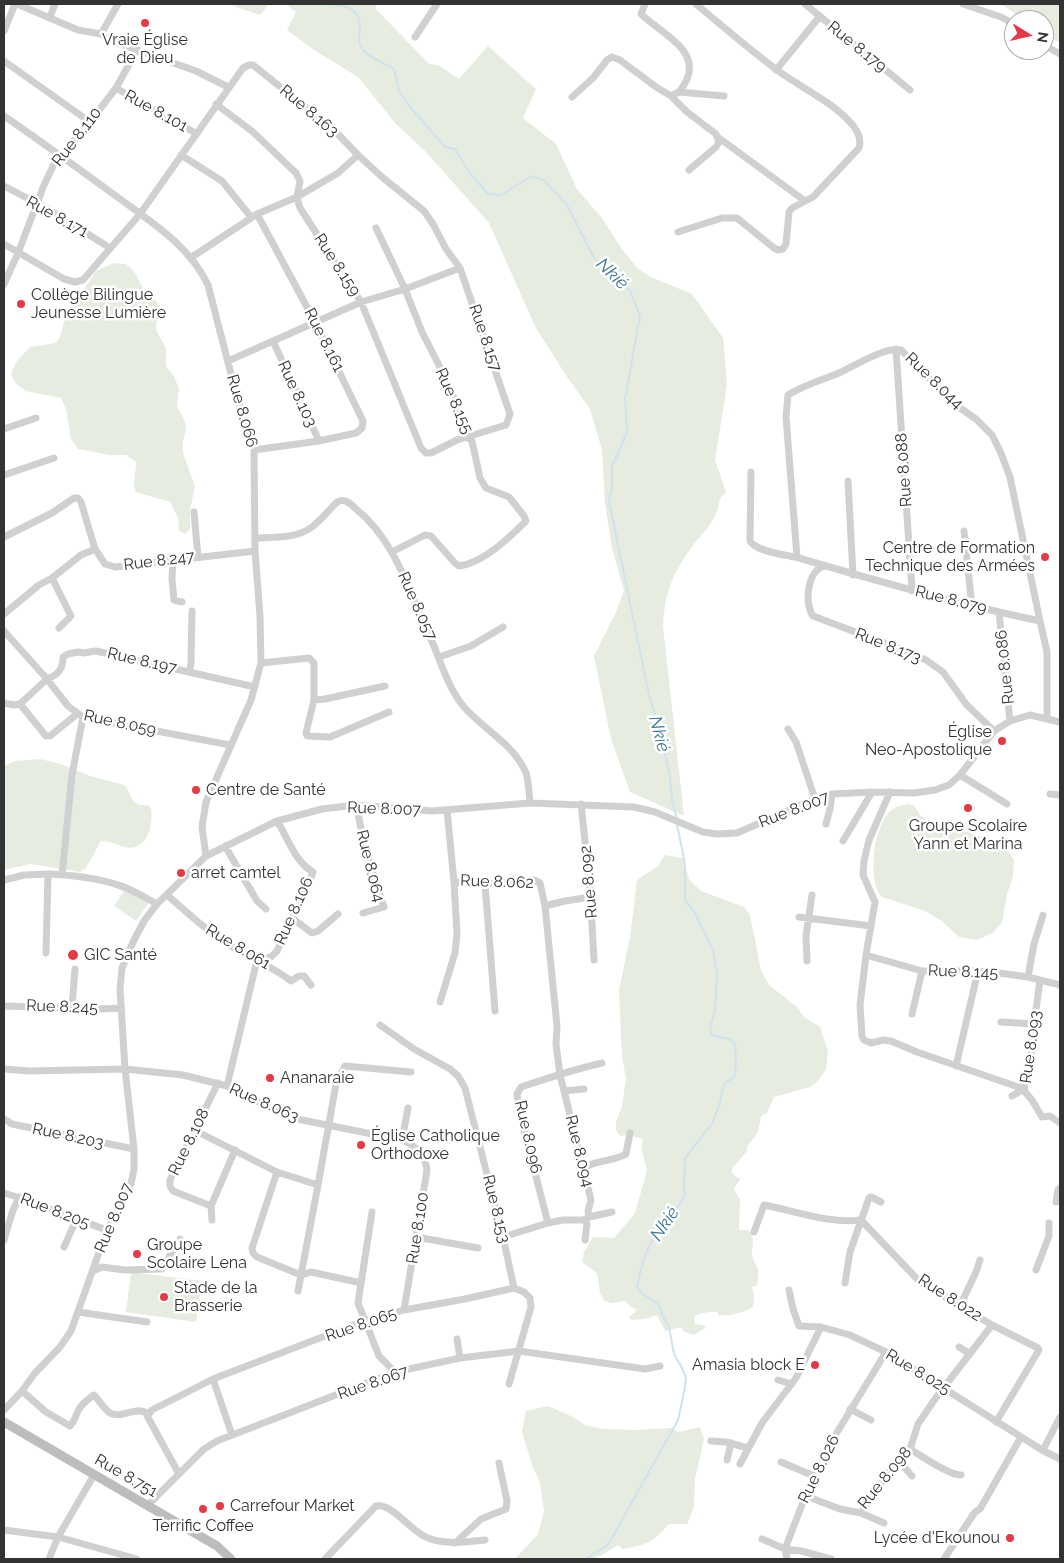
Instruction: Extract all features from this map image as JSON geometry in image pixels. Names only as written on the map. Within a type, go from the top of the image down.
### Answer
[{"type":"main road","name":"Rue 8.751","points":[[4,1422],[216,1546],[231,1559]]},
{"type":"street","points":[[4,31],[16,4],[78,30],[101,34],[109,40],[196,71],[228,87]]},
{"type":"street","points":[[50,17],[55,4]]},
{"type":"street","points":[[101,34],[118,4]]},
{"type":"street","points":[[415,37],[437,4]]},
{"type":"street","points":[[645,4],[641,14],[683,50],[688,58],[690,69],[687,80],[679,92],[671,96]]},
{"type":"street","points":[[678,232],[722,218],[736,218],[774,248],[778,250],[783,249],[786,244],[789,212],[792,208],[813,197],[859,148],[861,143],[859,135],[849,121],[776,70],[696,4]]},
{"type":"street","name":"Rue 8.179","points":[[804,4],[910,90]]},
{"type":"street","points":[[963,4],[1004,19]]},
{"type":"street","points":[[776,70],[820,16]]},
{"type":"street","name":"Rue 8.110","points":[[4,284],[55,162],[62,156],[116,88],[137,50]]},
{"type":"street","points":[[572,97],[593,78],[607,60],[612,57],[620,60],[671,96],[687,112],[719,138],[805,201]]},
{"type":"street","points":[[4,61],[90,122]]},
{"type":"street","name":"Rue 8.163","points":[[4,244],[18,253],[35,260],[64,279],[75,282],[83,280],[140,214],[228,87],[243,68],[249,65],[253,65],[334,130],[358,155]]},
{"type":"street","name":"Rue 8.101","points":[[116,88],[197,134]]},
{"type":"street","points":[[679,92],[724,96]]},
{"type":"street","name":"Rue 8.159","points":[[216,104],[253,132],[296,173],[300,181],[297,197],[300,208],[361,302],[421,448],[426,453],[431,453],[467,437]]},
{"type":"street","name":"Rue 8.066","points":[[4,116],[169,235],[192,257],[208,285],[254,450],[255,551],[260,616],[260,663],[251,700],[209,794],[203,815],[202,827],[206,856]]},
{"type":"street","points":[[689,170],[716,147],[719,138]]},
{"type":"street","name":"Rue 8.161","points":[[181,155],[222,181],[254,215],[315,322],[364,421],[362,428],[356,433],[319,441]]},
{"type":"street","points":[[192,257],[254,215],[297,197],[338,173],[358,155],[424,211],[446,249],[460,268],[405,289],[396,290],[361,302],[228,361]]},
{"type":"street","name":"Rue 8.171","points":[[4,186],[84,231],[110,248]]},
{"type":"street","name":"Rue 8.155","points":[[376,228],[405,289],[422,332],[449,385],[467,431],[467,437],[472,441],[480,478],[486,488],[509,497],[524,516],[526,522],[505,543],[463,566],[455,564],[431,536],[425,535],[392,552]]},
{"type":"street","name":"Rue 8.157","points":[[460,268],[510,414],[506,425],[467,437]]},
{"type":"street","name":"Rue 8.103","points":[[254,450],[319,441],[273,341]]},
{"type":"street","name":"Rue 8.044","points":[[797,557],[786,417],[788,395],[797,389],[896,348],[901,350],[957,406],[976,419],[992,435],[1010,477],[1040,621]]},
{"type":"street","name":"Rue 8.088","points":[[896,348],[912,591]]},
{"type":"street","points":[[4,429],[36,418]]},
{"type":"street","points":[[4,475],[54,458]]},
{"type":"street","name":"Rue 8.079","points":[[751,472],[750,541],[756,548],[797,557],[853,575],[972,607],[1040,621]]},
{"type":"street","points":[[848,481],[853,575]]},
{"type":"street","points":[[4,537],[52,513],[74,498],[78,498],[81,502],[95,548],[40,585],[4,614]]},
{"type":"street","name":"Rue 8.057","points":[[255,538],[303,533],[341,500],[346,501],[365,515],[392,552],[439,657],[449,684],[464,706],[486,729],[504,743],[517,758],[526,774],[530,803]]},
{"type":"street","points":[[194,512],[198,556]]},
{"type":"street","points":[[964,531],[972,607]]},
{"type":"street","name":"Rue 8.247","points":[[95,548],[104,564],[109,566],[255,551]]},
{"type":"street","points":[[173,559],[174,600],[182,602]]},
{"type":"street","name":"Rue 8.173","points":[[825,566],[819,567],[810,582],[810,611],[814,616],[926,660],[943,672],[966,704],[994,731]]},
{"type":"street","points":[[52,578],[71,616],[59,628]]},
{"type":"street","points":[[189,672],[191,664],[192,611]]},
{"type":"street","name":"Rue 8.086","points":[[999,612],[1010,721]]},
{"type":"street","points":[[1040,621],[1047,652],[1047,718]]},
{"type":"street","points":[[439,657],[471,646],[503,627]]},
{"type":"street","points":[[4,631],[47,679],[20,704],[4,703]]},
{"type":"street","name":"Rue 8.197","points":[[47,679],[56,675],[63,665],[63,657],[68,654],[96,651],[255,687]]},
{"type":"street","points":[[260,663],[309,658],[314,663],[314,700],[306,733],[307,736],[330,736],[389,712]]},
{"type":"street","name":"Rue 8.059","points":[[47,679],[68,706],[80,716],[230,745]]},
{"type":"street","points":[[314,700],[385,686]]},
{"type":"street","points":[[20,704],[46,736],[50,736],[80,716]]},
{"type":"street","name":"Rue 8.007","points":[[4,1410],[60,1347],[71,1331],[107,1230],[131,1184],[134,1169],[134,1149],[125,1069],[120,989],[122,968],[144,921],[157,904],[206,856],[277,821],[322,809],[356,805],[432,811],[530,803],[634,806],[703,832],[717,834],[737,832],[815,799],[832,794],[872,792],[914,793],[934,790],[949,785],[960,775],[994,731],[1010,721],[1030,715],[1060,722]]},
{"type":"street","points":[[62,875],[80,716]]},
{"type":"street","points":[[788,730],[801,753],[815,799]]},
{"type":"street","points":[[960,775],[1007,804]]},
{"type":"street","points":[[843,841],[872,792]]},
{"type":"street","points":[[890,792],[869,840],[864,861],[863,875],[875,902],[860,1005],[862,1036],[864,1040],[871,1043],[883,1040],[891,1041],[1024,1089]]},
{"type":"street","points":[[826,824],[832,794]]},
{"type":"street","points":[[1050,794],[1060,795]]},
{"type":"street","name":"Rue 8.092","points":[[581,804],[591,897],[594,960]]},
{"type":"street","name":"Rue 8.064","points":[[356,805],[366,851],[384,907],[364,913]]},
{"type":"street","name":"Rue 8.062","points":[[447,810],[454,882],[485,884],[534,880],[540,883],[545,906],[565,900],[591,897]]},
{"type":"street","name":"Rue 8.106","points":[[257,960],[271,957],[277,951],[303,898],[313,872],[303,865],[296,856],[277,821]]},
{"type":"street","points":[[225,846],[257,901],[266,909]]},
{"type":"street","points":[[46,953],[48,874]]},
{"type":"street","points":[[4,880],[24,875],[48,874],[114,883],[138,893],[157,904]]},
{"type":"street","points":[[440,1002],[455,953],[457,934],[454,882]]},
{"type":"street","points":[[485,884],[495,1011]]},
{"type":"street","points":[[806,961],[806,936],[812,895]]},
{"type":"street","name":"Rue 8.061","points":[[167,896],[214,935],[273,968],[291,981],[299,976],[304,976],[311,985]]},
{"type":"street","name":"Rue 8.094","points":[[545,906],[560,1075],[590,1193],[585,1240]]},
{"type":"street","points":[[292,918],[312,933],[318,931],[338,914]]},
{"type":"street","points":[[1028,977],[1034,944],[1043,915]]},
{"type":"street","points":[[799,917],[871,926]]},
{"type":"street","name":"Rue 8.145","points":[[866,955],[922,972],[978,971],[1028,977],[1060,985]]},
{"type":"street","points":[[227,1086],[257,960]]},
{"type":"street","points":[[72,1007],[75,969]]},
{"type":"street","points":[[956,1066],[978,971]]},
{"type":"street","points":[[912,1014],[922,972]]},
{"type":"street","name":"Rue 8.093","points":[[1040,980],[1031,1058],[1024,1089],[1040,1116],[1050,1116],[1060,1123]]},
{"type":"street","name":"Rue 8.245","points":[[4,1006],[121,1008]]},
{"type":"street","points":[[1001,1022],[1034,1024]]},
{"type":"street","name":"Rue 8.153","points":[[380,1025],[414,1049],[450,1069],[458,1076],[465,1088],[514,1288]]},
{"type":"street","name":"Rue 8.096","points":[[548,1224],[520,1115],[517,1094],[521,1087],[584,1067],[602,1064]]},
{"type":"street","points":[[298,1291],[336,1084],[345,1066],[411,1072]]},
{"type":"street","points":[[4,1069],[125,1069]]},
{"type":"street","name":"Rue 8.063","points":[[125,1069],[183,1075],[218,1083],[297,1119],[402,1140],[418,1149]]},
{"type":"street","name":"Rue 8.108","points":[[211,1206],[173,1191],[170,1186],[170,1180],[218,1083]]},
{"type":"street","points":[[564,1091],[584,1089]]},
{"type":"street","points":[[1012,1096],[1024,1089]]},
{"type":"street","points":[[402,1140],[408,1108]]},
{"type":"street","name":"Rue 8.203","points":[[4,1119],[12,1124],[134,1149]]},
{"type":"street","points":[[194,1130],[277,1172],[318,1185]]},
{"type":"street","points":[[584,1168],[597,1161],[620,1158],[626,1154],[630,1132]]},
{"type":"street","points":[[382,1153],[385,1136]]},
{"type":"street","name":"Rue 8.100","points":[[404,1310],[427,1170],[426,1160],[418,1149]]},
{"type":"street","points":[[212,1220],[211,1206],[235,1150]]},
{"type":"street","points":[[277,1172],[252,1248],[253,1253],[257,1257],[301,1275],[311,1272],[357,1282],[360,1281]]},
{"type":"street","points":[[1056,1202],[1060,1188]]},
{"type":"street","name":"Rue 8.205","points":[[4,1193],[107,1230]]},
{"type":"street","points":[[4,1240],[19,1197]]},
{"type":"street","points":[[845,1284],[850,1252],[869,1198],[871,1197],[882,1202]]},
{"type":"street","points":[[754,1232],[764,1205],[826,1219],[843,1221],[861,1220]]},
{"type":"street","points":[[372,1212],[358,1303],[379,1356],[395,1372]]},
{"type":"street","points":[[503,1237],[563,1220],[586,1218],[612,1212]]},
{"type":"street","points":[[64,1247],[76,1220]]},
{"type":"street","name":"Rue 8.022","points":[[861,1220],[916,1278],[992,1325],[1039,1349],[996,1422]]},
{"type":"street","points":[[1036,1270],[1049,1236],[1049,1223]]},
{"type":"street","points":[[416,1237],[478,1248]]},
{"type":"street","points":[[92,1271],[102,1267],[125,1270],[162,1269],[180,1239]]},
{"type":"street","points":[[960,1306],[980,1260]]},
{"type":"street","points":[[509,1384],[531,1307],[530,1298],[524,1292],[514,1288]]},
{"type":"street","name":"Rue 8.065","points":[[148,1415],[152,1410],[213,1378],[364,1321],[404,1310],[514,1288]]},
{"type":"street","name":"Rue 8.025","points":[[789,1290],[798,1325],[821,1327],[850,1335],[886,1352],[996,1422],[1060,1459]]},
{"type":"street","points":[[78,1312],[147,1322]]},
{"type":"street","name":"Rue 8.098","points":[[806,1496],[840,1509],[861,1513],[890,1470],[910,1449],[918,1424],[992,1325]]},
{"type":"street","points":[[740,1464],[766,1416],[792,1384],[821,1327]]},
{"type":"street","points":[[457,1339],[460,1358]]},
{"type":"street","points":[[959,1347],[970,1354]]},
{"type":"street","name":"Rue 8.067","points":[[147,1506],[204,1448],[232,1435],[395,1372],[460,1358],[519,1351],[646,1369],[660,1366]]},
{"type":"street","name":"Rue 8.026","points":[[785,1549],[814,1476],[850,1409],[886,1352]]},
{"type":"street","points":[[213,1378],[232,1435]]},
{"type":"street","points":[[778,1380],[792,1384]]},
{"type":"street","points":[[22,1391],[46,1412],[70,1426],[77,1418],[82,1406],[94,1395],[111,1413],[117,1416],[139,1410],[145,1412],[179,1474]]},
{"type":"street","points":[[850,1409],[871,1420]]},
{"type":"street","points":[[1043,1450],[1060,1418]]},
{"type":"street","points":[[944,1559],[975,1512],[980,1509],[1021,1437]]},
{"type":"street","points":[[711,1441],[731,1443],[748,1448]]},
{"type":"street","points":[[727,1460],[731,1443]]},
{"type":"street","points":[[910,1449],[937,1466],[961,1475]]},
{"type":"street","points":[[898,1460],[912,1476]]},
{"type":"street","points":[[781,1462],[814,1476]]},
{"type":"street","points":[[455,1543],[481,1519],[506,1509],[507,1501],[499,1463]]},
{"type":"street","points":[[49,1559],[58,1537],[94,1474]]},
{"type":"street","points":[[325,1559],[376,1506],[380,1505],[394,1512],[417,1533],[428,1538],[455,1543],[485,1540]]},
{"type":"street","points":[[861,1513],[884,1523]]},
{"type":"street","points":[[4,1530],[58,1537],[137,1559]]},
{"type":"street","points":[[762,1539],[785,1549],[831,1559]]},
{"type":"street","points":[[785,1549],[787,1559]]},
{"type":"shaded area","points":[[231,4],[269,4],[260,15]]},
{"type":"shaded area","points":[[286,4],[377,4],[375,8],[429,64],[438,65],[459,79],[488,46],[536,89],[523,118],[556,144],[577,189],[602,218],[622,249],[638,269],[651,277],[692,294],[723,338],[727,384],[715,460],[726,492],[721,497],[713,520],[675,573],[668,592],[664,613],[663,626],[684,816],[630,792],[611,739],[594,656],[616,612],[624,591],[612,548],[605,503],[602,450],[590,409],[565,374],[535,326],[489,223],[426,152],[396,124],[358,77],[314,50],[287,30],[296,12]]},
{"type":"shaded area","points":[[1001,4],[1060,4],[1060,43],[1054,39],[1054,10],[1010,10]]},
{"type":"shaded area","points":[[114,263],[126,264],[135,273],[143,289],[157,302],[160,308],[156,326],[157,332],[166,348],[166,366],[174,376],[179,389],[177,406],[185,422],[186,429],[183,453],[195,486],[190,510],[190,529],[185,534],[179,531],[178,518],[170,502],[136,492],[134,486],[136,462],[126,455],[110,455],[78,449],[71,439],[66,409],[61,398],[26,391],[16,384],[11,374],[17,361],[30,347],[56,343],[60,337],[65,318],[96,271]]},
{"type":"shaded area","points":[[40,759],[124,785],[137,804],[150,806],[152,815],[150,829],[145,840],[132,848],[101,841],[86,868],[80,872],[31,864],[4,870],[4,766],[15,761]]},
{"type":"shaded area","points":[[908,804],[914,806],[921,816],[941,831],[970,832],[1006,848],[1014,860],[1013,877],[1007,894],[1002,922],[994,932],[978,940],[959,937],[942,921],[925,911],[882,897],[877,889],[874,878],[874,851],[877,838],[886,816],[893,809]]},
{"type":"shaded area","points":[[665,855],[683,858],[689,879],[701,891],[744,907],[750,915],[761,970],[769,985],[797,1007],[804,1017],[820,1027],[828,1051],[826,1069],[815,1084],[774,1097],[767,1113],[761,1116],[758,1132],[747,1147],[747,1151],[732,1169],[732,1174],[740,1179],[734,1189],[740,1200],[739,1230],[748,1230],[752,1236],[752,1255],[758,1270],[757,1285],[752,1287],[754,1295],[753,1307],[732,1314],[718,1315],[718,1312],[711,1312],[697,1315],[694,1317],[695,1324],[706,1327],[694,1335],[684,1332],[681,1327],[665,1331],[657,1315],[645,1319],[631,1320],[629,1317],[636,1310],[624,1301],[611,1303],[604,1301],[600,1293],[597,1273],[582,1262],[584,1252],[593,1237],[614,1238],[635,1213],[647,1171],[641,1147],[643,1139],[628,1135],[620,1136],[616,1130],[616,1122],[622,1106],[626,1079],[622,1056],[619,990],[630,937],[637,880],[658,866]]},
{"type":"shaded area","points":[[124,891],[149,902],[136,921],[114,906]]},
{"type":"shaded area","name":"Stade de la Brasserie","points":[[131,1272],[202,1281],[196,1322],[126,1312]]},
{"type":"shaded area","points":[[548,1406],[573,1417],[585,1425],[602,1429],[671,1428],[678,1432],[700,1427],[704,1439],[695,1479],[694,1507],[687,1524],[669,1524],[649,1542],[623,1549],[618,1545],[602,1555],[591,1559],[515,1559],[538,1534],[544,1511],[540,1482],[533,1468],[522,1432],[526,1411]]},
{"type":"waterway","name":"Nkié","points":[[326,4],[347,7],[355,12],[360,23],[359,40],[363,50],[373,58],[394,69],[399,91],[410,107],[445,147],[455,149],[469,172],[488,194],[501,195],[532,176],[544,180],[567,205],[594,258],[614,272],[630,291],[640,316],[625,399],[627,432],[612,467],[612,488],[609,501],[649,695],[660,731],[670,776],[672,801],[677,819]]},
{"type":"waterway","name":"Nkié","points":[[585,1559],[608,1545],[678,1420],[686,1378],[674,1354],[669,1327],[660,1307],[637,1287],[643,1261],[651,1242],[685,1196],[685,1158],[712,1124],[719,1106],[724,1084],[734,1077],[736,1065],[735,1044],[729,1039],[712,1035],[710,1028],[715,1011],[717,974],[713,950],[695,913],[685,900],[685,864],[677,824]]},
{"type":"place","name":"Vraie Église de Dieu","points":[[145,23]]},
{"type":"place","name":"Collège Bilingue Jeunesse Lumière","points":[[21,304]]},
{"type":"place","name":"Centre de Formation Technique des Armées","points":[[1045,557]]},
{"type":"place","name":"Église Neo-Apostolique","points":[[1002,741]]},
{"type":"place","name":"Centre de Santé","points":[[196,790]]},
{"type":"place","name":"Groupe Scolaire Yann et Marina","points":[[968,808]]},
{"type":"place","name":"arret camtel","points":[[181,873]]},
{"type":"place","name":"GIC Santé","points":[[73,955]]},
{"type":"place","name":"Ananaraie","points":[[270,1078]]},
{"type":"place","name":"Église Catholique Orthodoxe","points":[[361,1145]]},
{"type":"place","name":"Groupe Scolaire Lena","points":[[137,1254]]},
{"type":"place","name":"Stade de la Brasserie","points":[[164,1297]]},
{"type":"place","name":"Amasia block E","points":[[815,1365]]},
{"type":"place","name":"Carrefour Market","points":[[220,1506]]},
{"type":"place","name":"Terrific Coffee","points":[[203,1509]]},
{"type":"place","name":"Lycée d'Ekounou","points":[[1010,1538]]}]
